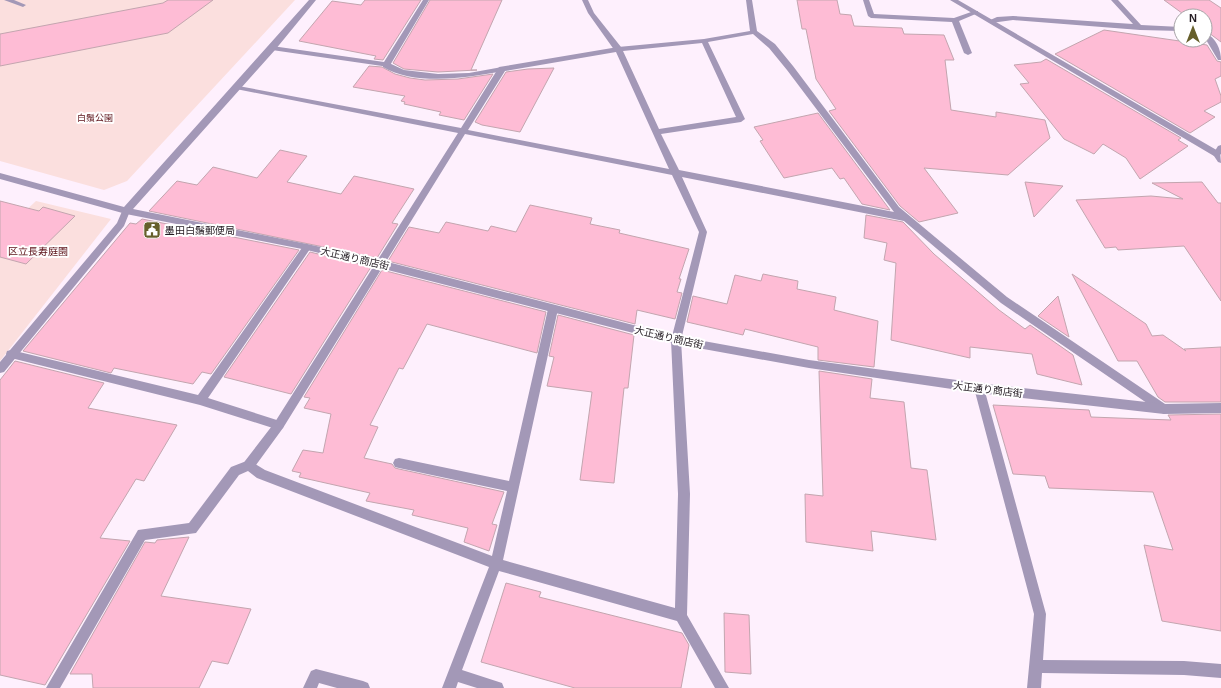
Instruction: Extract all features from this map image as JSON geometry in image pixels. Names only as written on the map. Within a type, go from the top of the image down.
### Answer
[{"type":"street","points":[[7,0],[23,5]]},
{"type":"street","points":[[0,369],[121,224],[126,211],[313,0]]},
{"type":"street","points":[[386,65],[426,0]]},
{"type":"street","points":[[585,0],[591,13],[618,49],[703,232],[676,340],[684,494],[681,616],[722,688]]},
{"type":"street","points":[[749,0],[754,32],[772,46],[790,68],[896,209],[1004,300],[1164,409]]},
{"type":"street","points":[[866,0],[871,16],[955,20],[976,12]]},
{"type":"street","points":[[954,0],[1220,154]]},
{"type":"street","points":[[1114,0],[1140,28]]},
{"type":"street","points":[[991,21],[999,18],[1016,18],[1035,21],[1173,29]]},
{"type":"street","points":[[955,20],[968,53]]},
{"type":"street","points":[[272,48],[386,65],[395,71],[436,77],[466,77],[502,69],[618,49],[704,41],[754,32]]},
{"type":"street","points":[[656,132],[741,119],[704,41]]},
{"type":"street","points":[[1213,44],[1221,58]]},
{"type":"street","points":[[54,688],[142,534],[192,529],[235,471],[249,465],[279,425],[502,69]]},
{"type":"street","points":[[236,87],[907,218]]},
{"type":"street","name":"大正通り商店街","points":[[0,176],[126,211],[307,247],[380,264],[676,340],[809,364],[979,388],[1164,409],[1221,408]]},
{"type":"street","points":[[200,400],[307,247]]},
{"type":"street","points":[[449,688],[496,564],[553,309]]},
{"type":"street","points":[[11,354],[200,400],[279,425]]},
{"type":"street","points":[[979,388],[1040,614],[1034,688]]},
{"type":"street","points":[[399,463],[513,487]]},
{"type":"street","points":[[249,465],[261,474],[496,564],[681,616]]},
{"type":"street","points":[[1036,666],[1184,668],[1221,671]]},
{"type":"street","points":[[454,674],[497,688]]},
{"type":"street","points":[[310,688],[316,676],[363,688]]},
{"type":"green space","name":"白鬚公園","points":[[0,0],[295,0],[127,181],[104,190],[0,161]]},
{"type":"green space","name":"区立長寿庭園","points":[[36,201],[111,219],[0,361],[0,235]]},
{"type":"building","points":[[168,0],[213,0],[168,33],[0,66],[0,34],[163,3]]},
{"type":"building","points":[[365,0],[421,0],[383,60],[374,59],[376,56],[299,41],[332,1],[361,5]]},
{"type":"building","points":[[430,0],[502,0],[471,70],[477,70],[438,72],[404,69],[393,63]]},
{"type":"building","points":[[797,0],[837,0],[840,14],[851,15],[854,26],[902,28],[904,34],[944,35],[954,60],[945,60],[951,110],[996,117],[996,112],[1045,120],[1050,138],[1008,175],[924,168],[958,213],[919,222],[900,206],[829,111],[836,109],[816,79],[806,29],[802,29]]},
{"type":"building","points":[[1164,0],[1209,0],[1221,8],[1221,42],[1213,36],[1213,8],[1175,8]]},
{"type":"building","points":[[1104,30],[1173,40],[1173,48],[1209,48],[1217,61],[1221,62],[1221,76],[1215,79],[1221,96],[1221,102],[1204,111],[1215,117],[1190,133],[1055,54]]},
{"type":"building","points":[[1046,59],[1181,138],[1178,140],[1188,146],[1140,179],[1126,158],[1103,144],[1094,154],[1064,139],[1020,84],[1029,83],[1014,65],[1041,62]]},
{"type":"building","points":[[369,66],[382,67],[395,74],[425,80],[458,79],[493,74],[464,120],[439,115],[441,112],[404,104],[405,102],[401,101],[405,96],[353,87]]},
{"type":"building","points":[[554,68],[520,132],[482,125],[475,122],[506,72]]},
{"type":"building","points":[[818,113],[890,210],[862,204],[844,178],[840,179],[832,168],[784,178],[760,141],[763,140],[754,127]]},
{"type":"building","points":[[280,150],[307,156],[287,182],[341,194],[354,176],[414,189],[392,223],[398,224],[377,258],[149,211],[177,181],[197,185],[213,167],[257,178]]},
{"type":"building","points":[[1025,182],[1063,186],[1034,217]]},
{"type":"building","points":[[1202,182],[1218,203],[1221,203],[1221,301],[1184,246],[1118,250],[1116,247],[1105,248],[1076,200],[1151,196],[1183,199],[1152,183]]},
{"type":"building","points":[[0,201],[39,211],[43,207],[75,216],[26,264],[0,257]]},
{"type":"building","points":[[530,205],[592,218],[590,224],[620,230],[619,233],[689,249],[679,279],[681,279],[677,292],[682,293],[675,319],[637,310],[635,324],[388,261],[409,227],[439,233],[446,222],[488,231],[491,226],[516,232]]},
{"type":"building","points":[[866,215],[903,222],[934,254],[999,310],[1025,329],[1030,325],[1073,355],[1082,385],[1037,374],[1032,354],[970,347],[970,358],[891,340],[896,263],[884,260],[887,243],[864,238]]},
{"type":"building","points":[[142,219],[299,250],[211,374],[202,372],[193,384],[114,368],[111,373],[23,351],[130,223],[136,224]]},
{"type":"building","points":[[310,252],[371,267],[291,394],[224,377]]},
{"type":"building","points":[[382,270],[546,312],[537,353],[427,324],[403,369],[399,368],[370,425],[378,427],[364,458],[392,464],[395,468],[399,469],[504,492],[492,524],[497,525],[489,551],[464,542],[468,528],[412,515],[414,510],[366,501],[370,493],[299,477],[301,473],[292,471],[303,450],[323,453],[331,414],[304,408],[310,398],[304,397]]},
{"type":"building","points":[[763,274],[798,281],[797,289],[836,297],[834,310],[878,321],[874,367],[818,360],[818,347],[745,329],[743,335],[687,322],[693,296],[727,304],[735,275],[761,281]]},
{"type":"building","points":[[1072,274],[1146,324],[1152,336],[1163,335],[1186,351],[1184,349],[1221,347],[1221,402],[1165,402],[1158,397],[1137,361],[1118,361]]},
{"type":"building","points":[[1058,296],[1069,337],[1038,316]]},
{"type":"building","points":[[558,315],[634,335],[628,388],[624,388],[614,483],[580,480],[592,392],[547,386],[554,357],[549,356]]},
{"type":"building","points":[[15,361],[104,383],[88,408],[177,425],[144,481],[136,479],[100,538],[130,541],[45,685],[0,675],[0,380]]},
{"type":"building","points":[[819,371],[872,379],[870,398],[904,402],[911,468],[927,470],[936,540],[871,531],[873,551],[806,542],[805,494],[823,496]]},
{"type":"building","points":[[993,405],[1089,410],[1091,417],[1171,420],[1168,415],[1221,414],[1221,631],[1162,621],[1144,545],[1173,550],[1153,492],[1049,488],[1045,476],[1013,474]]},
{"type":"building","points":[[189,537],[161,596],[251,609],[228,664],[212,661],[199,688],[93,688],[92,674],[70,674],[145,542],[155,543],[157,540]]},
{"type":"building","points":[[506,583],[541,592],[539,597],[682,633],[689,645],[681,688],[575,688],[481,662]]},
{"type":"building","points":[[724,613],[749,615],[751,674],[725,672]]},
{"type":"place","name":"墨田白鬚郵便局","points":[[152,230]]}]
